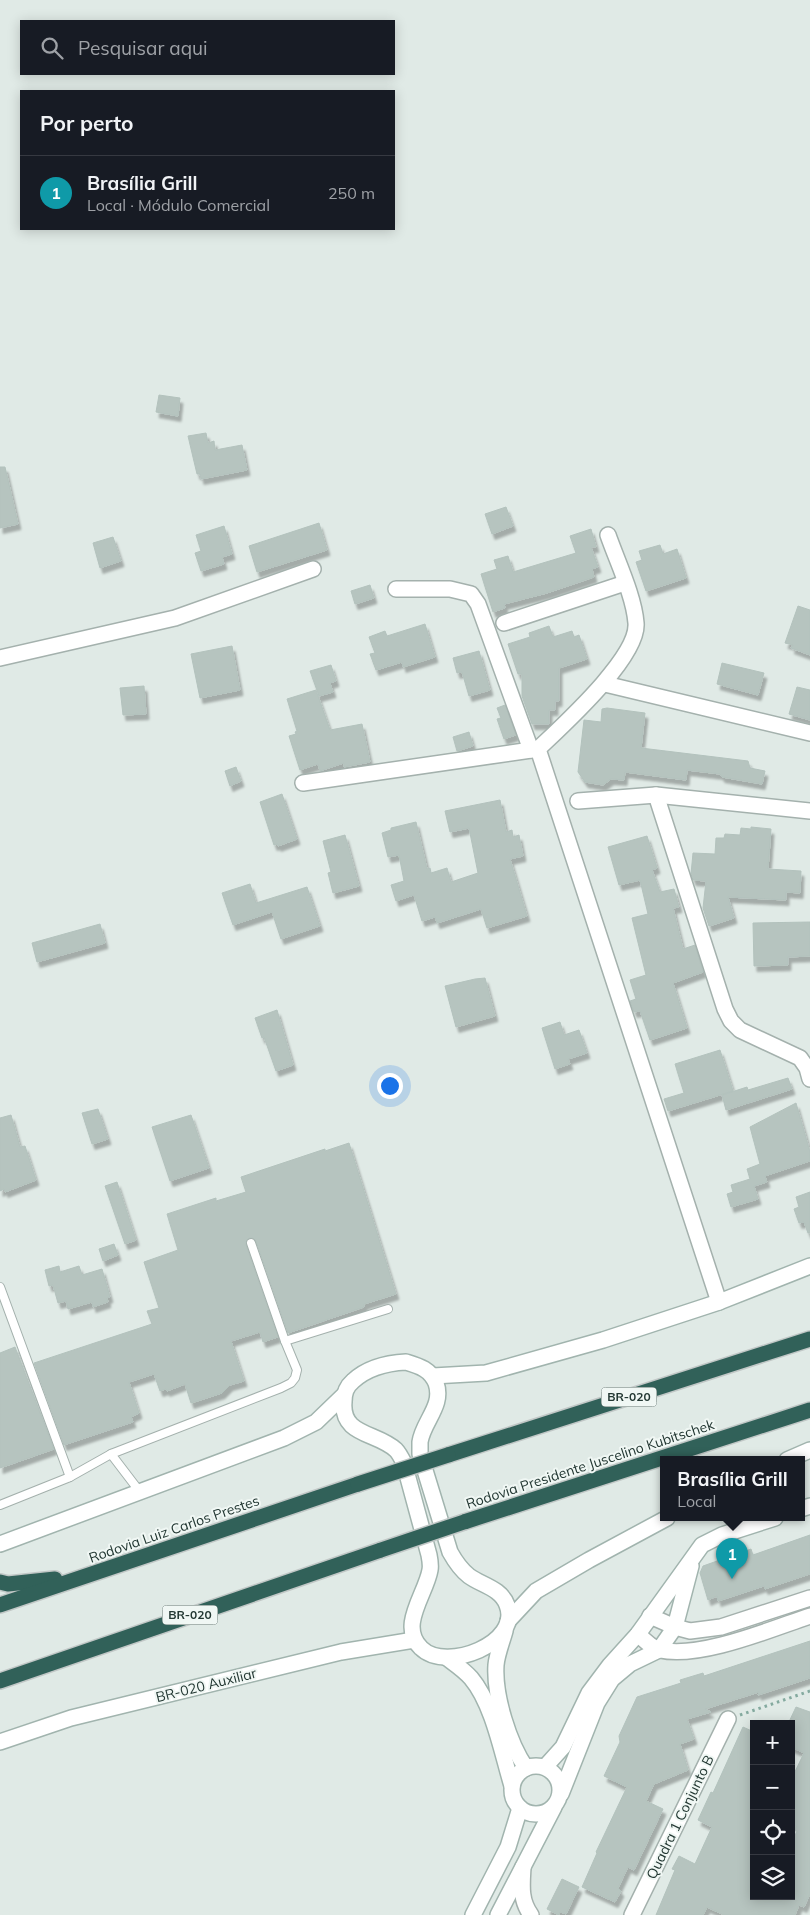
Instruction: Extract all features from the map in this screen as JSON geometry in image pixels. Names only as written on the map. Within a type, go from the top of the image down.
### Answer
[{"type":"highway","name":"Rodovia Luiz Carlos Prestes","points":[[0,1605],[358,1484],[810,1339]]},
{"type":"highway","name":"Rodovia Presidente Juscelino Kubitschek","points":[[668,1456],[810,1410]]},
{"type":"highway","name":"Rodovia Presidente Juscelino Kubitschek","points":[[0,1681],[464,1522],[660,1459]]},
{"type":"highway","points":[[0,1582],[8,1584],[81,1577]]},
{"type":"street","points":[[303,783],[535,749],[605,684],[632,643],[637,625],[608,535]]},
{"type":"street","points":[[0,658],[175,618],[313,569]]},
{"type":"street","points":[[504,623],[625,583]]},
{"type":"street","points":[[396,589],[450,589],[472,594],[478,604],[535,749],[719,1302]]},
{"type":"street","points":[[605,684],[810,733]]},
{"type":"street","points":[[656,795],[725,1009],[731,1021],[740,1030],[800,1058],[807,1068],[810,1079]]},
{"type":"street","points":[[578,801],[656,795],[810,810]]},
{"type":"street","points":[[433,1376],[486,1373],[603,1340],[719,1302],[810,1266]]},
{"type":"street","points":[[526,1768],[511,1738],[497,1685],[496,1663],[507,1626],[508,1606],[502,1595],[470,1577],[458,1566],[450,1552],[420,1454],[420,1441],[438,1399],[433,1376],[421,1366],[406,1362],[394,1363],[378,1366],[360,1375],[348,1386],[344,1395],[343,1410],[348,1422],[359,1432],[395,1450],[404,1463],[429,1555],[430,1569],[413,1614],[414,1640],[421,1649],[435,1656],[446,1658],[468,1654],[484,1648],[507,1626],[536,1591],[661,1521]]},
{"type":"street","points":[[0,1544],[284,1438],[316,1422],[344,1395]]},
{"type":"street","points":[[796,1456],[810,1450]]},
{"type":"street","points":[[546,1767],[563,1747],[588,1693],[638,1634],[702,1545],[722,1535],[766,1521]]},
{"type":"street","points":[[659,1650],[675,1627],[692,1560]]},
{"type":"street","points":[[650,1616],[675,1627],[690,1631],[721,1627],[810,1598]]},
{"type":"street","points":[[498,1915],[557,1800],[597,1703],[612,1679],[630,1664],[659,1650],[692,1651],[725,1644],[810,1616]]},
{"type":"street","points":[[721,1627],[725,1644]]},
{"type":"street","points":[[638,1634],[659,1650]]},
{"type":"street","name":"BR-020 Auxiliar","points":[[0,1742],[90,1713],[341,1652],[414,1640]]},
{"type":"street","points":[[446,1658],[470,1678],[480,1691],[490,1715],[512,1786],[512,1794],[520,1808],[526,1812],[541,1814],[557,1800],[559,1780],[551,1770],[546,1767],[536,1766],[526,1768],[520,1772],[512,1786]]},
{"type":"street","name":"Quadra 1 Conjunto B","points":[[632,1915],[728,1719]]},
{"type":"street","points":[[473,1915],[508,1848],[520,1808]]},
{"type":"street","points":[[523,1866],[521,1892],[526,1908],[532,1915]]},
{"type":"street","points":[[484,1892],[494,1915]]},
{"type":"lane","points":[[0,1505],[70,1477],[110,1454],[291,1383],[295,1378],[297,1370],[284,1341],[251,1243]]},
{"type":"lane","points":[[0,1287],[70,1477]]},
{"type":"lane","points":[[284,1341],[388,1309]]},
{"type":"lane","points":[[110,1454],[140,1492]]},
{"type":"path","points":[[728,1719],[810,1691]]},
{"type":"building","points":[[159,395],[180,398],[178,416],[156,412]]},
{"type":"building","points":[[206,433],[208,443],[214,441],[215,450],[242,445],[247,470],[201,479],[200,474],[197,474],[188,436]]},
{"type":"building","points":[[0,467],[5,467],[18,524],[0,528]]},
{"type":"building","points":[[506,507],[513,526],[492,534],[485,514]]},
{"type":"building","points":[[319,523],[327,550],[257,572],[249,546]]},
{"type":"building","points":[[224,526],[232,554],[222,557],[224,564],[201,571],[195,553],[201,551],[196,535]]},
{"type":"building","points":[[591,529],[596,547],[591,547],[598,567],[592,569],[594,577],[547,593],[504,604],[505,608],[493,612],[481,574],[497,569],[494,560],[508,556],[513,572],[576,553],[570,536]]},
{"type":"building","points":[[113,537],[121,561],[100,568],[93,543]]},
{"type":"building","points":[[660,545],[663,554],[677,549],[686,578],[646,591],[636,562],[642,560],[639,551]]},
{"type":"building","points":[[370,585],[374,598],[355,604],[351,591]]},
{"type":"building","points":[[798,606],[810,610],[810,655],[791,648],[793,645],[785,643]]},
{"type":"building","points":[[425,624],[435,657],[403,667],[402,662],[376,670],[370,654],[375,653],[369,637],[385,631],[387,636]]},
{"type":"building","points":[[549,626],[553,637],[572,631],[574,637],[579,635],[587,659],[559,668],[559,701],[555,701],[555,710],[549,710],[549,724],[532,724],[522,696],[522,674],[518,674],[508,644],[530,637],[529,633]]},
{"type":"building","points":[[232,646],[240,690],[200,698],[191,654]]},
{"type":"building","points":[[479,651],[490,690],[469,696],[462,672],[457,673],[453,658]]},
{"type":"building","points":[[722,663],[764,673],[758,695],[717,684]]},
{"type":"building","points":[[331,665],[336,681],[330,683],[333,692],[319,696],[310,671]]},
{"type":"building","points":[[144,686],[146,714],[123,715],[120,688]]},
{"type":"building","points":[[797,687],[810,690],[810,720],[789,714]]},
{"type":"building","points":[[316,690],[330,730],[362,724],[370,762],[344,767],[344,763],[320,771],[318,764],[300,770],[289,736],[296,734],[295,732],[297,731],[287,699]]},
{"type":"building","points":[[505,705],[516,735],[504,739],[497,719],[501,718],[497,708]]},
{"type":"building","points":[[602,709],[645,713],[641,748],[748,761],[750,768],[765,771],[762,784],[722,777],[720,774],[687,770],[686,780],[625,772],[624,780],[611,779],[603,785],[585,782],[578,772],[584,720],[601,722]]},
{"type":"building","points":[[469,732],[473,746],[457,751],[453,737]]},
{"type":"building","points":[[236,767],[241,781],[230,786],[225,771]]},
{"type":"building","points":[[282,794],[297,839],[278,846],[278,844],[274,845],[260,802]]},
{"type":"building","points":[[500,800],[506,832],[512,830],[513,837],[519,835],[523,856],[510,859],[527,916],[487,928],[481,909],[437,923],[435,917],[422,921],[414,895],[396,901],[391,885],[404,881],[399,855],[388,857],[382,833],[391,830],[391,828],[416,822],[427,869],[430,868],[431,873],[447,868],[451,882],[478,873],[469,828],[450,832],[445,811]]},
{"type":"building","points":[[751,827],[771,829],[768,869],[801,871],[800,893],[786,892],[786,900],[728,897],[734,918],[709,926],[703,908],[706,881],[693,880],[691,874],[693,853],[715,854],[716,838],[724,838],[725,834],[740,835],[741,828],[751,829]]},
{"type":"building","points":[[345,835],[359,886],[333,893],[328,873],[331,872],[323,841]]},
{"type":"building","points":[[647,836],[657,868],[652,870],[660,892],[674,889],[679,907],[673,908],[683,949],[695,945],[703,972],[673,983],[687,1028],[650,1040],[640,1011],[634,1012],[630,1001],[636,999],[630,980],[646,975],[632,918],[648,914],[640,880],[619,885],[608,847]]},
{"type":"building","points":[[250,884],[256,903],[307,887],[320,926],[281,939],[272,912],[233,925],[222,893]]},
{"type":"building","points":[[810,922],[810,956],[788,957],[788,965],[754,966],[753,923]]},
{"type":"building","points":[[100,924],[105,943],[37,962],[32,943]]},
{"type":"building","points":[[485,978],[495,1016],[456,1027],[445,986]]},
{"type":"building","points":[[277,1010],[293,1065],[276,1071],[255,1018]]},
{"type":"building","points":[[560,1022],[564,1035],[579,1030],[587,1053],[568,1059],[570,1064],[555,1069],[542,1028]]},
{"type":"building","points":[[720,1050],[733,1091],[668,1111],[664,1099],[684,1093],[675,1064]]},
{"type":"building","points":[[788,1078],[792,1089],[726,1110],[722,1095],[747,1087],[748,1090]]},
{"type":"building","points":[[796,1103],[810,1152],[810,1161],[765,1176],[767,1182],[754,1186],[758,1199],[731,1207],[727,1194],[733,1192],[731,1185],[750,1179],[747,1169],[760,1164],[750,1127]]},
{"type":"building","points":[[98,1109],[108,1139],[92,1144],[82,1113]]},
{"type":"building","points":[[11,1115],[20,1147],[25,1146],[36,1180],[5,1192],[4,1189],[0,1191],[0,1118]]},
{"type":"building","points":[[191,1115],[209,1168],[170,1181],[152,1127]]},
{"type":"building","points":[[349,1143],[396,1294],[288,1333],[256,1241],[253,1238],[249,1238],[246,1241],[246,1245],[278,1337],[263,1342],[260,1332],[231,1341],[244,1381],[230,1385],[222,1393],[191,1403],[185,1384],[167,1391],[166,1389],[160,1391],[154,1374],[129,1382],[139,1413],[131,1417],[133,1422],[64,1445],[34,1363],[152,1324],[147,1311],[159,1308],[144,1262],[178,1250],[167,1214],[216,1198],[216,1201],[246,1192],[241,1177]]},
{"type":"building","points":[[117,1182],[136,1240],[125,1244],[105,1186]]},
{"type":"building","points":[[810,1192],[810,1233],[808,1233],[804,1222],[799,1223],[794,1209],[799,1207],[796,1197]]},
{"type":"building","points":[[114,1244],[118,1255],[103,1261],[99,1249]]},
{"type":"building","points":[[59,1266],[60,1272],[79,1266],[82,1275],[102,1269],[110,1297],[107,1298],[108,1302],[93,1307],[92,1302],[68,1309],[66,1301],[58,1303],[53,1285],[49,1286],[45,1270]]},
{"type":"building","points":[[15,1347],[54,1449],[0,1468],[0,1353]]},
{"type":"building","points":[[810,1535],[810,1574],[765,1589],[764,1586],[718,1601],[717,1596],[708,1600],[700,1573],[703,1566],[751,1549],[753,1555]]},
{"type":"building","points":[[810,1641],[810,1678],[758,1695],[759,1692],[705,1709],[711,1712],[687,1719],[694,1739],[680,1744],[688,1770],[654,1784],[646,1801],[663,1809],[634,1870],[628,1867],[618,1888],[621,1891],[615,1902],[582,1887],[596,1852],[627,1787],[604,1776],[620,1742],[619,1736],[637,1697],[681,1683],[680,1680],[703,1673],[704,1676]]},
{"type":"building","points":[[796,1707],[810,1712],[810,1894],[804,1907],[799,1905],[795,1915],[724,1915],[707,1907],[703,1915],[656,1915],[675,1870],[672,1869],[679,1856],[695,1864],[712,1827],[698,1820],[711,1792],[713,1793],[743,1727],[750,1730],[750,1900],[795,1900],[795,1835],[797,1831],[795,1830],[795,1772],[804,1753],[795,1749],[795,1720],[790,1720]]},
{"type":"building","points":[[562,1879],[579,1887],[566,1914],[560,1912],[559,1915],[547,1909]]},
{"type":"place","name":"Brasília Grill","points":[[732,1579]]}]
